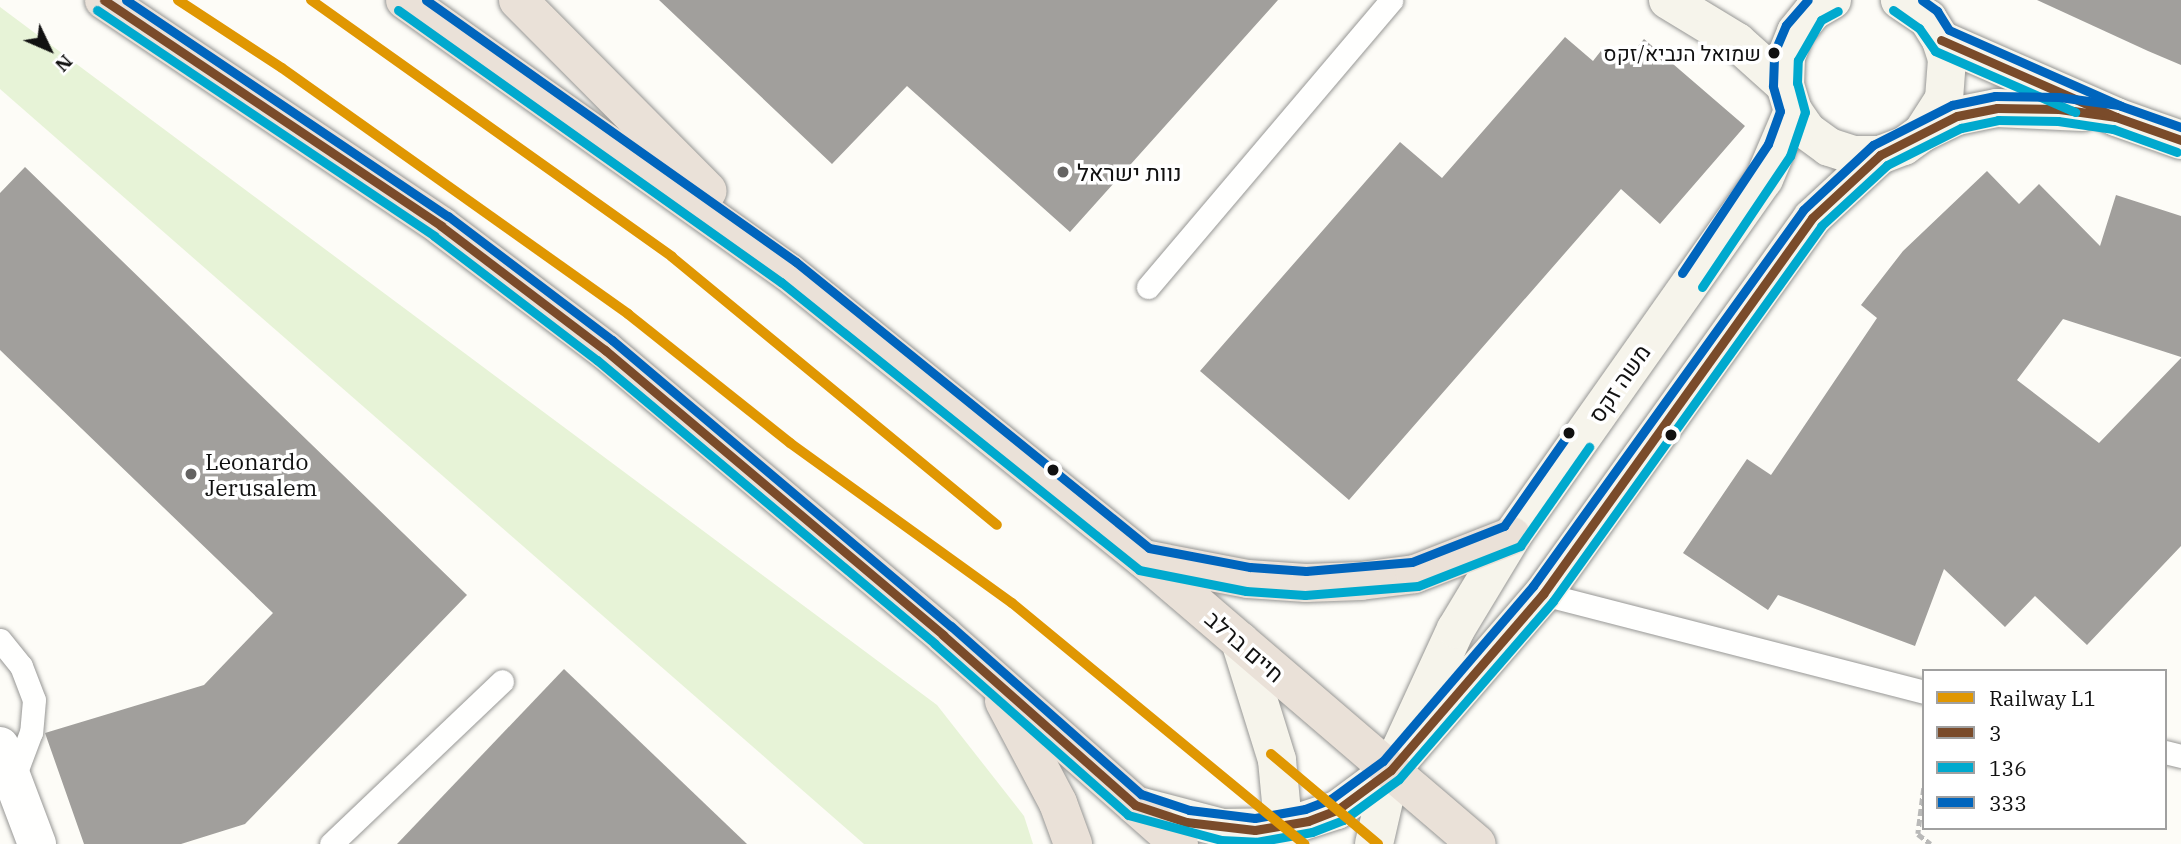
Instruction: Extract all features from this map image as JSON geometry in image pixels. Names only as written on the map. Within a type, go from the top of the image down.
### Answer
[{"type":"highway","points":[[104,0],[430,218],[605,350],[991,677],[1179,844]]},
{"type":"highway","name":"חיים ברלב","points":[[405,0],[788,272],[1144,559],[1476,844]]},
{"type":"highway","points":[[518,0],[788,272]]},
{"type":"highway","points":[[1144,559],[1248,579],[1306,583],[1361,580],[1415,575],[1511,536]]},
{"type":"highway","points":[[991,677],[1058,803],[1073,844]]},
{"type":"street","points":[[1668,0],[1737,42],[1789,98],[1807,131],[1829,147],[1854,155],[1880,155]]},
{"type":"street","name":"משה זקס","points":[[1374,844],[1391,770],[1456,629],[1511,536],[1764,179],[1789,98],[1786,57],[1796,32],[1813,11],[1832,0]]},
{"type":"street","points":[[1900,0],[1928,19],[1941,40],[1947,60],[1944,99],[1922,133]]},
{"type":"street","points":[[1941,40],[2116,117],[2181,140]]},
{"type":"street","name":"משה זקס","points":[[1135,805],[1222,828],[1285,836],[1337,810],[1391,770],[1543,594],[1812,218],[1880,155],[1957,116],[1997,108],[2059,108],[2116,117]]},
{"type":"street","points":[[1240,641],[1277,760],[1285,836]]},
{"type":"street","points":[[6,763],[37,844]]},
{"type":"lane","points":[[1148,287],[1391,0]]},
{"type":"lane","points":[[1543,594],[1922,691]]},
{"type":"lane","points":[[0,640],[21,666],[34,700],[31,732],[6,763]]},
{"type":"lane","points":[[331,844],[502,681]]},
{"type":"path","points":[[1922,806],[1919,834],[1931,844]]},
{"type":"green space","points":[[0,7],[937,705],[1024,816],[1033,844],[864,844],[0,89]]},
{"type":"building","points":[[659,0],[1278,0],[1070,232],[907,86],[832,164]]},
{"type":"building","points":[[2037,0],[2181,0],[2181,65],[2148,51]]},
{"type":"building","points":[[1565,37],[1593,61],[1604,47],[1623,64],[1644,39],[1745,126],[1660,224],[1621,189],[1349,500],[1200,371],[1400,142],[1442,178]]},
{"type":"building","points":[[25,167],[467,595],[245,824],[181,844],[84,844],[45,733],[204,685],[273,613],[0,350],[0,193]]},
{"type":"building","points":[[1987,171],[2019,204],[2039,184],[2100,246],[2116,195],[2181,216],[2181,357],[2063,319],[2017,380],[2099,443],[2181,358],[2181,546],[2087,645],[2035,596],[2005,627],[1944,569],[1915,646],[1778,595],[1768,610],[1683,553],[1747,459],[1771,475],[1877,318],[1861,305],[1903,251]]},
{"type":"building","points":[[564,669],[747,844],[397,844]]},
{"type":"rail line","name":"L1","points":[[178,0],[282,68],[628,314],[790,443],[1012,603],[1304,844]]},
{"type":"rail line","name":"L1","points":[[311,0],[672,257],[997,525]]},
{"type":"rail line","name":"L1","points":[[1271,754],[1378,844]]},
{"type":"transit line","name":"3","points":[[104,0],[441,226],[605,350],[943,635],[1135,805],[1186,822],[1255,830],[1308,821],[1337,810],[1391,770],[1543,594],[1812,218],[1880,155],[1957,116],[1997,108],[2059,109],[2116,117]]},
{"type":"transit line","name":"333","points":[[126,0],[448,216],[612,340],[951,626],[1141,794],[1189,810],[1255,818],[1305,809],[1331,799],[1383,761],[1533,586],[1803,210],[1873,145],[1952,105],[1995,96],[2059,97],[2118,105]]},
{"type":"transit line","name":"333","points":[[426,0],[796,262],[1149,548],[1250,567],[1306,571],[1412,562],[1504,526],[1569,433]]},
{"type":"transit line","name":"333","points":[[1682,273],[1768,144],[1780,111],[1773,86],[1774,53],[1786,25],[1808,0]]},
{"type":"transit line","name":"333","points":[[1922,0],[1937,11],[1949,30],[2121,106],[2181,127]]},
{"type":"transit line","name":"136","points":[[97,10],[434,236],[597,360],[935,644],[1128,815],[1221,840],[1256,842],[1312,832],[1343,820],[1399,779],[1553,601],[1821,226],[1887,165],[1961,128],[1998,120],[2058,121],[2113,129],[2177,152]]},
{"type":"transit line","name":"136","points":[[398,10],[781,282],[1139,570],[1246,591],[1305,595],[1418,586],[1520,546],[1589,447]]},
{"type":"transit line","name":"136","points":[[1893,10],[1919,28],[1935,51],[2075,112]]},
{"type":"transit line","name":"136","points":[[1702,287],[1790,156],[1805,112],[1797,83],[1798,60],[1821,20],[1838,11]]},
{"type":"transit line","name":"3","points":[[1941,40],[2116,117],[2181,140]]},
{"type":"place","name":"שמואל הנביא/זקס","points":[[1774,53]]},
{"type":"place","name":"נוות ישראל","points":[[1063,172]]},
{"type":"place","name":"Leonardo Jerusalem","points":[[191,474]]}]
